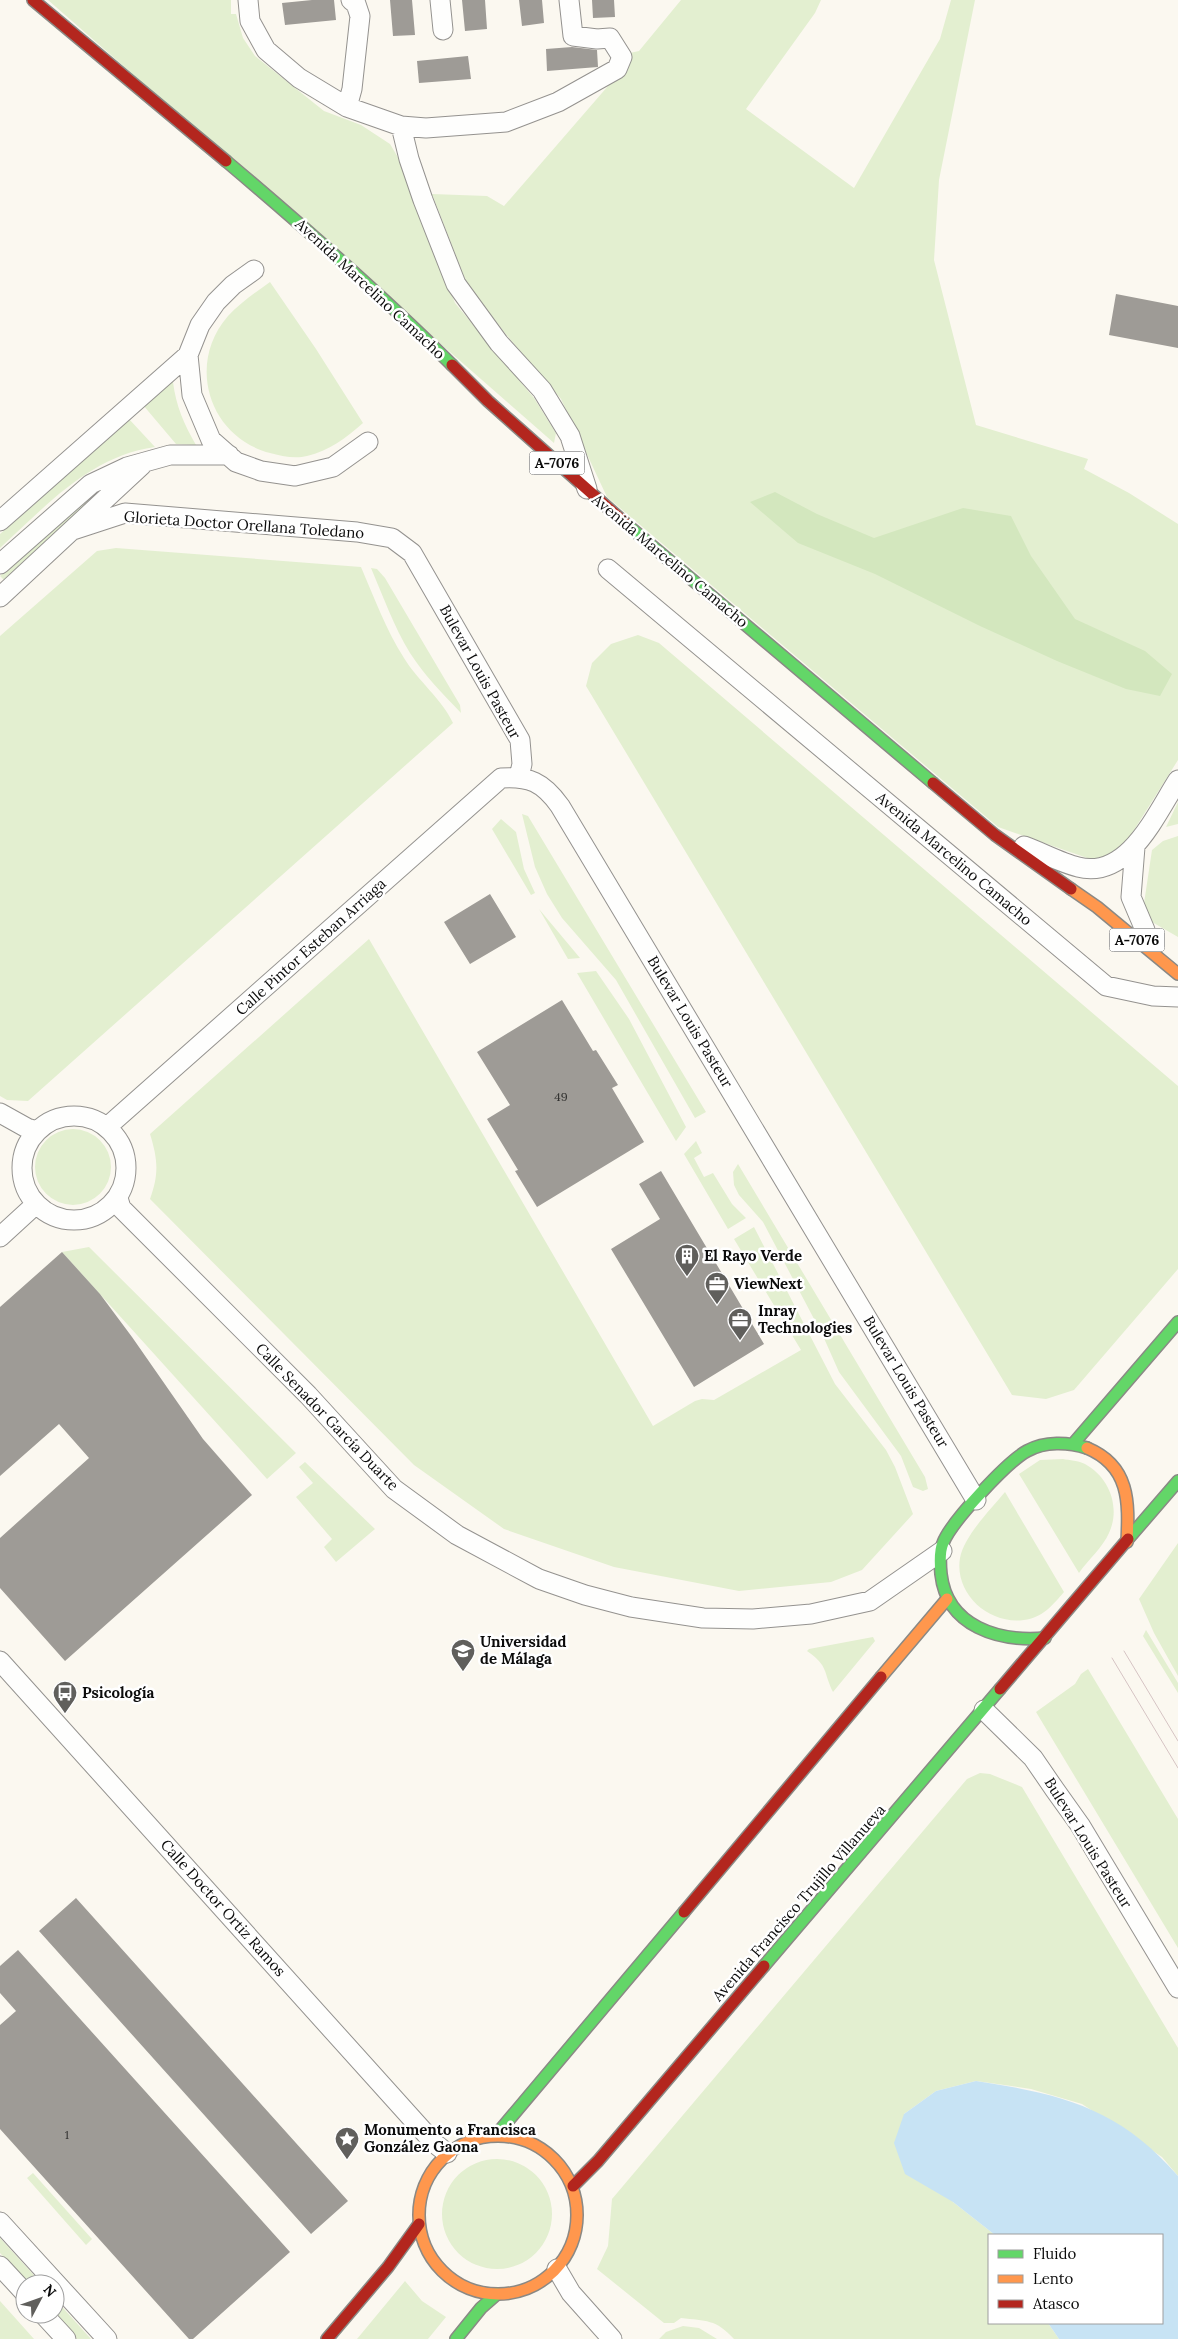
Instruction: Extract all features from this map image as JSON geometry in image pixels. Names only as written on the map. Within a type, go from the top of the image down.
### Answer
[{"type":"street","name":"Avenida Marcelino Camacho","points":[[33,0],[327,246],[397,310],[488,401],[588,492],[995,835],[1097,907],[1178,974]]},
{"type":"street","points":[[248,0],[250,20],[266,50],[299,78],[347,107],[401,126],[426,128],[506,122],[558,102],[617,69],[622,57],[610,38],[597,39],[573,36],[569,0]]},
{"type":"street","points":[[347,107],[352,90],[360,16],[356,4],[351,0]]},
{"type":"street","points":[[440,0],[443,30]]},
{"type":"street","points":[[401,126],[414,175],[456,284],[499,343],[542,390],[570,436],[588,492]]},
{"type":"street","points":[[0,521],[188,355],[200,325],[216,302],[233,285],[254,270]]},
{"type":"street","points":[[188,355],[192,395],[211,440],[236,462],[261,471],[295,476],[333,467],[368,442]]},
{"type":"street","points":[[0,564],[91,484],[127,467],[170,454],[228,455]]},
{"type":"street","points":[[0,596],[146,461]]},
{"type":"street","name":"Glorieta Doctor Orellana Toledano","points":[[72,530],[125,513],[357,532],[392,538],[412,553]]},
{"type":"street","name":"Bulevar Louis Pasteur","points":[[412,553],[520,740],[522,764],[519,777],[534,781],[550,792],[560,806],[976,1500]]},
{"type":"street","name":"Avenida Marcelino Camacho","points":[[608,569],[1106,986],[1153,996],[1178,997]]},
{"type":"street","name":"Calle Pintor Esteban Arriaga","points":[[107,1128],[488,788],[501,778],[519,777]]},
{"type":"street","points":[[995,835],[1078,868],[1098,869],[1118,860],[1135,847],[1178,780]]},
{"type":"street","points":[[1135,847],[1131,897],[1152,933]]},
{"type":"street","name":"Avenida Marcelino Camacho","points":[[1097,907],[1152,933]]},
{"type":"street","points":[[0,1113],[27,1128],[37,1130]]},
{"type":"street","points":[[79,1116],[94,1119],[107,1128],[118,1139],[124,1153],[127,1169],[124,1184],[118,1198],[106,1210],[92,1218],[76,1221],[60,1219],[45,1212],[36,1204],[25,1188],[22,1173],[22,1158],[28,1143],[37,1130],[56,1119],[79,1116]]},
{"type":"street","name":"Calle Senador García Duarte","points":[[118,1198],[121,1208],[308,1395],[394,1489],[457,1535],[539,1578],[585,1595],[631,1607],[703,1618],[753,1619],[811,1614],[870,1601],[942,1551]]},
{"type":"street","points":[[0,1237],[36,1204]]},
{"type":"street","points":[[1073,1444],[1178,1322]]},
{"type":"street","points":[[1045,1638],[1020,1641],[997,1636],[972,1625],[947,1599],[942,1584],[943,1543],[976,1500],[1026,1451],[1044,1444],[1073,1444],[1088,1448],[1104,1457],[1123,1480],[1129,1503],[1127,1542]]},
{"type":"street","points":[[1127,1542],[1178,1481]]},
{"type":"street","name":"Avenida Francisco Trujillo Villanueva","points":[[572,2186],[598,2161],[1127,1542]]},
{"type":"street","points":[[496,2135],[947,1599]]},
{"type":"street","name":"Calle Doctor Ortiz Ramos","points":[[0,1661],[434,2143],[447,2153]]},
{"type":"street","name":"Bulevar Louis Pasteur","points":[[984,1710],[1033,1758],[1080,1825],[1178,1988]]},
{"type":"street","points":[[496,2135],[520,2138],[543,2148],[560,2165],[572,2186],[578,2208],[576,2230],[569,2251],[557,2269],[539,2283],[526,2289],[498,2294],[475,2290],[461,2284],[437,2265],[425,2246],[419,2224],[420,2198],[423,2190],[430,2173],[447,2153],[470,2140],[496,2135]]},
{"type":"street","points":[[0,2222],[107,2339]]},
{"type":"street","points":[[327,2339],[388,2267],[419,2224]]},
{"type":"street","points":[[0,2266],[15,2283]]},
{"type":"street","points":[[557,2269],[571,2293],[612,2339]]},
{"type":"street","points":[[456,2339],[481,2308],[498,2294]]},
{"type":"street","points":[[52,2324],[66,2339]]},
{"type":"green space","points":[[48,0],[231,0],[231,14],[236,14],[243,38],[255,56],[324,111],[361,125],[390,144],[399,159],[455,303],[534,398],[556,433],[554,443]]},
{"type":"green space","points":[[681,0],[821,0],[815,13],[746,109],[854,188],[940,39],[951,0],[975,0],[939,180],[934,260],[976,425],[1088,459],[1084,469],[1129,493],[1178,524],[1178,760],[1129,838],[1108,860],[1093,860],[998,827],[607,497],[561,399],[504,332],[466,282],[432,194],[487,196],[504,206],[621,71],[625,54],[639,51]]},
{"type":"green space","points":[[270,282],[316,349],[363,423],[350,434],[323,451],[302,457],[270,453],[249,444],[232,432],[219,415],[210,397],[207,376],[208,355],[215,335],[233,311]]},
{"type":"green space","points":[[173,382],[181,415],[196,445],[176,444],[143,405],[169,383]]},
{"type":"green space","points":[[129,419],[155,447],[132,452],[110,461],[70,485],[0,548],[0,534]]},
{"type":"green space","points":[[113,483],[4,580],[0,576],[92,492]]},
{"type":"green space","points":[[775,492],[817,514],[874,538],[963,508],[1011,516],[1031,556],[1075,619],[1145,651],[1172,674],[1160,696],[1126,689],[1057,661],[980,626],[875,574],[798,543],[750,502]]},
{"type":"green space","points":[[116,548],[361,567],[398,647],[410,666],[443,706],[453,723],[28,1101],[7,1100],[0,1096],[0,636],[97,551]]},
{"type":"green space","points":[[371,568],[377,569],[385,578],[460,705],[461,713],[428,677],[410,653],[394,622]]},
{"type":"green space","points":[[638,635],[659,643],[1178,1086],[1178,1269],[1074,1390],[1046,1399],[1012,1395],[586,686],[592,663],[611,644]]},
{"type":"green space","points":[[1178,802],[1178,824],[1166,827]]},
{"type":"green space","points":[[522,814],[528,816],[706,1112],[695,1118],[616,980],[562,918],[547,894],[535,867]]},
{"type":"green space","points":[[501,819],[516,832],[524,869],[535,893],[531,895],[492,829]]},
{"type":"green space","points":[[1178,836],[1178,937],[1152,922],[1143,910],[1152,850],[1163,841]]},
{"type":"green space","points":[[539,909],[580,958],[568,959]]},
{"type":"green space","points":[[369,939],[653,1426],[695,1401],[702,1399],[714,1400],[801,1350],[734,1239],[754,1227],[835,1384],[886,1450],[895,1467],[913,1514],[862,1570],[831,1582],[739,1591],[614,1567],[504,1529],[414,1465],[150,1199],[155,1182],[156,1167],[155,1152],[150,1134]]},
{"type":"green space","points":[[596,971],[629,1019],[686,1127],[676,1141],[577,973]]},
{"type":"green space","points":[[73,1129],[88,1132],[100,1140],[108,1152],[111,1167],[108,1182],[100,1194],[88,1202],[73,1205],[58,1202],[46,1194],[38,1182],[35,1167],[38,1152],[46,1140],[58,1132]]},
{"type":"green space","points":[[696,1141],[702,1153],[694,1158],[704,1177],[713,1173],[732,1204],[746,1218],[728,1229],[684,1154]]},
{"type":"green space","points":[[738,1164],[925,1477],[928,1489],[923,1491],[913,1487],[901,1456],[839,1372],[823,1336],[763,1222],[739,1195],[734,1185],[733,1172]]},
{"type":"green space","points":[[89,1247],[296,1453],[267,1479],[62,1252]]},
{"type":"green space","points":[[1063,1459],[1083,1463],[1101,1477],[1113,1503],[1114,1513],[1109,1533],[1079,1573],[1019,1474],[1040,1460]]},
{"type":"green space","points":[[305,1462],[375,1529],[336,1562],[324,1547],[332,1539],[296,1497],[313,1483],[299,1467]]},
{"type":"green space","points":[[1005,1492],[1064,1592],[1042,1614],[1030,1619],[1011,1620],[987,1612],[968,1595],[960,1571],[960,1558],[972,1532]]},
{"type":"green space","points":[[1178,1543],[1178,1676],[1154,1633],[1139,1599]]},
{"type":"green space","points":[[1146,1630],[1178,1683],[1178,1693],[1143,1636]]},
{"type":"green space","points":[[873,1637],[875,1641],[833,1692],[822,1665],[807,1651],[809,1649]]},
{"type":"green space","points":[[1088,1669],[1178,1819],[1178,1948],[1036,1712],[1075,1684],[1081,1674]]},
{"type":"green space","points":[[980,1773],[990,1774],[1022,1787],[1178,2048],[1178,2176],[1162,2157],[1082,2104],[1031,2089],[976,2081],[936,2091],[904,2114],[953,2202],[994,2234],[988,2234],[988,2324],[1049,2324],[1059,2339],[734,2339],[728,2332],[710,2322],[681,2318],[674,2323],[664,2323],[597,2269],[608,2246],[612,2199],[967,1779]]},
{"type":"green space","points":[[497,2159],[518,2163],[536,2175],[548,2193],[552,2214],[548,2235],[536,2253],[518,2265],[497,2269],[476,2265],[458,2253],[446,2235],[442,2214],[446,2193],[458,2175],[476,2163]]},
{"type":"green space","points":[[33,2173],[92,2239],[86,2245],[27,2178]]},
{"type":"green space","points":[[0,2238],[33,2274],[19,2274],[0,2253]]},
{"type":"green space","points":[[405,2281],[422,2301],[446,2317],[428,2339],[357,2339]]},
{"type":"green space","points":[[0,2301],[15,2318],[15,2324],[21,2324],[34,2339],[0,2339]]},
{"type":"green space","points":[[65,2310],[91,2339],[77,2339],[64,2324]]},
{"type":"green space","points":[[683,2326],[699,2328],[717,2339],[659,2339],[666,2332]]},
{"type":"water","points":[[976,2081],[1036,2092],[1062,2099],[1111,2119],[1134,2134],[1156,2153],[1178,2176],[1178,2339],[1059,2339],[1049,2324],[1163,2324],[1163,2234],[994,2234],[953,2202],[905,2174],[894,2143],[904,2114],[936,2091]]},
{"type":"building","points":[[334,0],[336,20],[285,25],[282,3]]},
{"type":"building","points":[[390,0],[412,0],[415,35],[393,36]]},
{"type":"building","points":[[462,0],[485,0],[487,29],[465,31]]},
{"type":"building","points":[[519,0],[542,0],[544,23],[522,26]]},
{"type":"building","points":[[592,0],[614,0],[615,17],[593,18]]},
{"type":"building","points":[[572,47],[597,50],[598,67],[547,71],[546,49]]},
{"type":"building","points":[[468,56],[471,79],[419,83],[417,61]]},
{"type":"building","points":[[1116,294],[1178,306],[1178,348],[1109,335]]},
{"type":"building","points":[[490,894],[516,937],[470,964],[444,922]]},
{"type":"building","points":[[562,1000],[593,1051],[596,1050],[618,1085],[612,1088],[644,1142],[537,1207],[515,1171],[518,1170],[487,1119],[510,1105],[477,1052]]},
{"type":"building","name":"El Rayo Verde","points":[[661,1171],[764,1344],[694,1387],[611,1249],[660,1219],[639,1184]]},
{"type":"building","points":[[62,1252],[100,1294],[203,1439],[252,1495],[65,1661],[0,1588],[0,1538],[89,1458],[59,1424],[0,1476],[0,1307]]},
{"type":"building","points":[[76,1898],[348,2201],[311,2234],[39,1931]]},
{"type":"building","points":[[18,1950],[290,2252],[193,2339],[189,2339],[0,2129],[0,2025],[16,2011],[0,1993],[0,1966]]},
{"type":"tram line","points":[[1124,1651],[1178,1741]]},
{"type":"tram line","points":[[1112,1658],[1178,1768]]},
{"type":"traffic: fast","points":[[226,161],[341,261],[452,365]]},
{"type":"traffic: fast","points":[[625,523],[933,783]]},
{"type":"traffic: fast","points":[[1073,1444],[1178,1322]]},
{"type":"traffic: fast","points":[[1045,1638],[1010,1637],[993,1633],[964,1619],[953,1607],[945,1592],[941,1574],[941,1550],[948,1533],[957,1521],[994,1479],[1018,1457],[1041,1445],[1064,1444],[1087,1448]]},
{"type":"traffic: fast","points":[[1128,1539],[1178,1481]]},
{"type":"traffic: fast","points":[[764,1966],[1000,1689]]},
{"type":"traffic: fast","points":[[496,2135],[684,1912]]},
{"type":"traffic: fast","points":[[456,2339],[481,2308],[497,2294]]},
{"type":"traffic: slow","points":[[1071,889],[1097,907],[1178,974]]},
{"type":"traffic: slow","points":[[1087,1448],[1112,1465],[1119,1475],[1127,1499],[1127,1542]]},
{"type":"traffic: slow","points":[[881,1677],[947,1599]]},
{"type":"traffic: slow","points":[[506,2136],[521,2139],[535,2145],[554,2159],[564,2171],[574,2192],[577,2215],[574,2238],[564,2259],[554,2271],[542,2281],[521,2291],[506,2294],[490,2294],[475,2291],[454,2281],[432,2259],[420,2230],[419,2207],[422,2192],[432,2171],[454,2149],[483,2137],[506,2136]]},
{"type":"traffic: jam","points":[[33,0],[226,161]]},
{"type":"traffic: jam","points":[[452,365],[488,401],[625,523]]},
{"type":"traffic: jam","points":[[933,783],[995,835],[1071,889]]},
{"type":"traffic: jam","points":[[1000,1689],[1128,1539]]},
{"type":"traffic: jam","points":[[684,1912],[881,1677]]},
{"type":"traffic: jam","points":[[573,2186],[598,2161],[764,1966]]},
{"type":"traffic: jam","points":[[327,2339],[388,2267],[419,2224]]},
{"type":"place","name":"El Rayo Verde","points":[[687,1277]]},
{"type":"place","name":"ViewNext","points":[[717,1305]]},
{"type":"place","name":"Inray Technologies","points":[[740,1341]]},
{"type":"place","name":"Universidad de Málaga","points":[[463,1672]]},
{"type":"place","name":"Psicología","points":[[65,1714]]},
{"type":"place","name":"Monumento a Francisca González Gaona","points":[[347,2160]]}]
